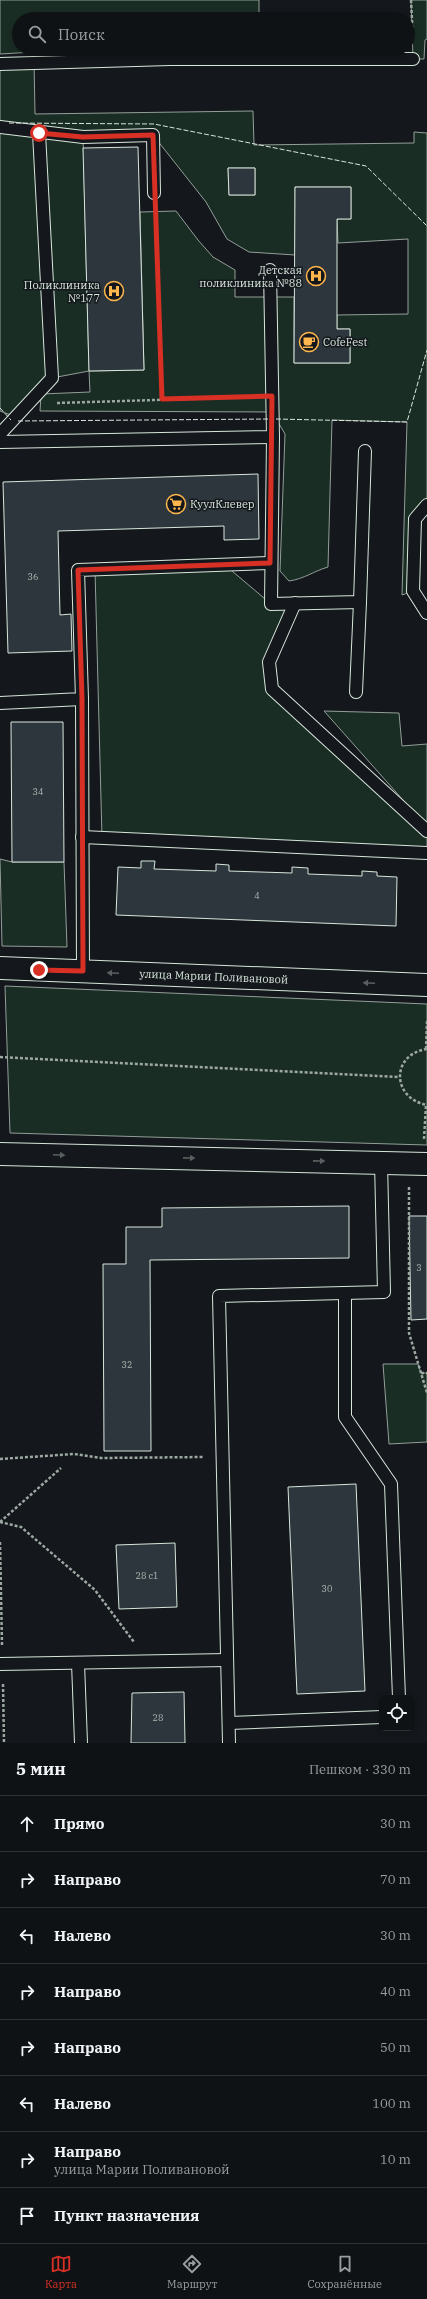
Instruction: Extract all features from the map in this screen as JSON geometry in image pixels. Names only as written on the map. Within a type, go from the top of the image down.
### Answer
[{"type":"street","name":"улица Марии Поливановой","points":[[0,968],[427,986]]},
{"type":"street","points":[[0,1154],[425,1164]]},
{"type":"lane","points":[[0,64],[170,60],[413,59]]},
{"type":"lane","points":[[0,127],[39,133],[83,137],[153,135],[154,193]]},
{"type":"lane","points":[[0,434],[30,404],[52,378],[39,133]]},
{"type":"lane","points":[[270,270],[273,437],[270,563],[271,604],[360,602]]},
{"type":"lane","points":[[0,442],[273,437]]},
{"type":"lane","points":[[356,692],[365,451]]},
{"type":"lane","points":[[427,505],[415,519],[413,591],[427,613]]},
{"type":"lane","points":[[83,971],[82,699],[78,570],[270,563]]},
{"type":"lane","points":[[295,603],[269,662],[272,689],[427,831]]},
{"type":"lane","points":[[0,703],[82,699]]},
{"type":"lane","points":[[82,837],[427,853]]},
{"type":"lane","points":[[229,1743],[219,1296],[384,1292],[381,1162]]},
{"type":"lane","points":[[345,1293],[345,1417],[391,1484],[399,1695]]},
{"type":"lane","points":[[0,1664],[227,1660]]},
{"type":"lane","points":[[78,1663],[81,1743]]},
{"type":"lane","points":[[229,1723],[379,1717]]},
{"type":"path","points":[[411,0],[411,12]]},
{"type":"path","points":[[154,193],[162,399]]},
{"type":"path","points":[[30,404],[272,396]]},
{"type":"path","points":[[425,1164],[427,1105],[413,1102],[403,1091],[399,1077],[404,1062],[413,1053],[427,1049],[427,1021]]},
{"type":"path","points":[[0,1057],[399,1077]]},
{"type":"path","points":[[409,1187],[409,1333],[427,1393]]},
{"type":"path","points":[[421,1373],[427,1373]]},
{"type":"path","points":[[0,1459],[74,1454],[101,1458],[223,1457]]},
{"type":"path","points":[[0,1522],[61,1468]]},
{"type":"path","points":[[0,1522],[20,1527],[95,1590],[150,1662]]},
{"type":"green space","points":[[0,0],[259,0],[259,12],[12,12],[12,53],[0,54]]},
{"type":"green space","points":[[411,0],[427,0],[427,39],[425,40],[424,59],[413,59],[413,56],[415,56],[415,12],[411,12]]},
{"type":"green space","points":[[34,62],[35,114],[253,111],[254,145],[414,143],[414,132],[427,133],[427,505],[415,519],[413,591],[402,595],[407,422],[332,420],[328,567],[299,579],[289,581],[280,571],[285,434],[272,412],[40,411],[41,395],[16,417],[0,411],[0,127],[83,137],[89,371],[144,370],[140,212],[176,211],[213,257],[235,270],[235,297],[294,297],[294,363],[350,363],[350,329],[337,329],[337,315],[408,314],[408,239],[338,243],[337,219],[351,219],[351,187],[295,187],[295,255],[249,252],[227,239],[206,202],[153,135],[0,126],[0,64]],"holes":[[[228,168],[255,168],[255,195],[229,195]],[[89,371],[90,392],[41,394],[52,378]]]},
{"type":"green space","points":[[225,565],[271,604],[295,603],[269,662],[272,689],[427,831],[427,853],[102,838],[95,570]]},
{"type":"green space","points":[[324,711],[399,713],[402,746],[427,744],[427,827]]},
{"type":"green space","points":[[0,859],[12,862],[64,862],[67,947],[2,946]]},
{"type":"green space","points":[[5,986],[427,1004],[427,1145],[10,1133]]},
{"type":"green space","points":[[383,1364],[418,1364],[421,1373],[427,1373],[427,1442],[389,1444]]},
{"type":"building","name":"Поликлиника №177","points":[[138,147],[144,370],[89,371],[83,148]]},
{"type":"building","points":[[228,168],[255,168],[255,195],[229,195]]},
{"type":"building","name":"Детская поликлиника №88","points":[[295,187],[351,187],[351,219],[337,219],[337,329],[350,329],[350,363],[294,363]]},
{"type":"building","points":[[258,474],[259,539],[224,540],[224,526],[58,531],[60,615],[71,614],[72,651],[8,653],[3,482]]},
{"type":"building","points":[[11,722],[63,722],[64,862],[12,862]]},
{"type":"building","points":[[141,861],[155,861],[154,869],[216,871],[216,864],[229,865],[229,871],[292,873],[292,867],[308,868],[308,874],[362,876],[362,871],[377,872],[377,876],[397,877],[396,926],[116,915],[118,867],[141,868]]},
{"type":"building","points":[[349,1206],[349,1258],[150,1260],[151,1451],[104,1451],[103,1264],[126,1264],[126,1227],[162,1227],[162,1208]]},
{"type":"building","points":[[409,1216],[427,1216],[427,1319],[411,1320]]},
{"type":"building","points":[[356,1484],[365,1691],[297,1694],[288,1487]]},
{"type":"building","points":[[175,1543],[177,1607],[119,1609],[116,1545]]},
{"type":"building","points":[[184,1692],[185,1743],[131,1743],[132,1693]]},
{"type":"fence","points":[[9,123],[154,124],[366,166],[427,226]]},
{"type":"fence","points":[[276,419],[407,422],[427,350]]},
{"type":"fence","points":[[0,408],[11,420]]},
{"type":"fence","points":[[18,421],[270,419]]},
{"type":"place","name":"Детская поликлиника №88","points":[[316,276]]},
{"type":"place","name":"Поликлиника №177","points":[[114,291]]},
{"type":"place","name":"CofeFest","points":[[309,342]]},
{"type":"place","name":"КуулКлевер","points":[[176,504]]},
{"type":"route","points":[[39,133],[83,137],[153,135],[162,399],[272,396],[273,437],[270,563],[78,570],[82,699],[83,971],[39,970]]}]
